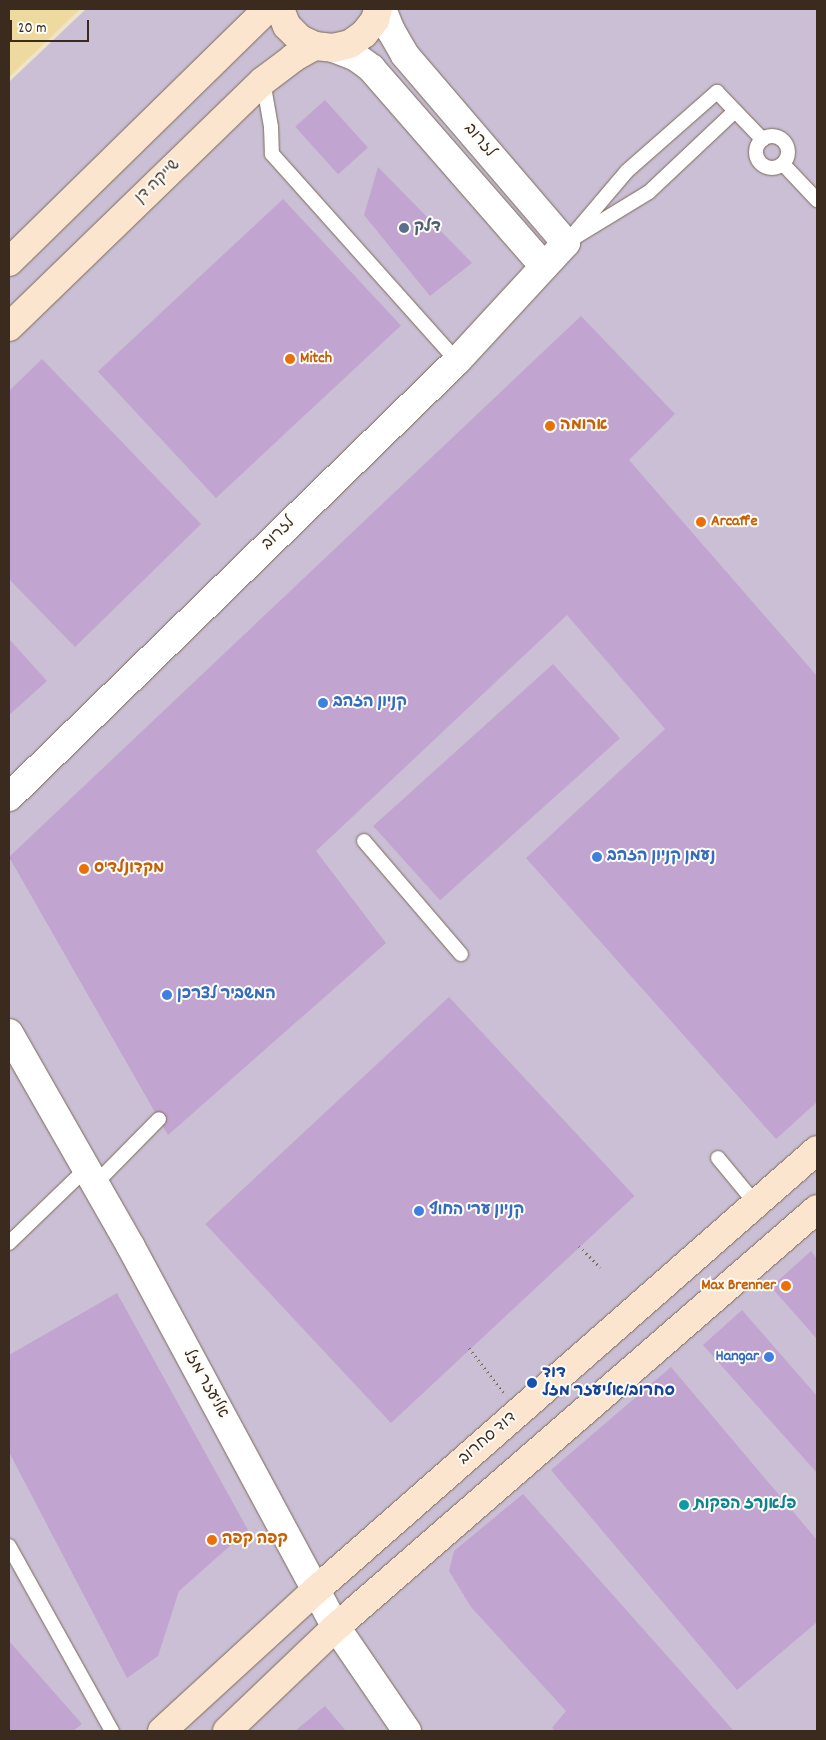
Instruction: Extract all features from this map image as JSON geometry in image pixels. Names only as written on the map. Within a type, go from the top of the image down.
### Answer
[{"type":"street","points":[[9,262],[267,9]]},
{"type":"street","points":[[280,9],[288,26],[300,39],[324,47]]},
{"type":"street","name":"שייקה דן","points":[[9,327],[263,81],[293,58],[324,47],[350,44],[364,34],[375,20],[380,9]]},
{"type":"street","name":"לזרוב","points":[[9,797],[457,361],[566,243],[405,55],[380,9]]},
{"type":"street","name":"לזרוב","points":[[324,47],[356,57],[371,68],[544,266]]},
{"type":"street","name":"אליעזר מזל","points":[[9,1033],[90,1176],[317,1589],[336,1627],[407,1731]]},
{"type":"street","name":"דוד סחרוב","points":[[162,1731],[317,1589],[817,1150]]},
{"type":"street","points":[[227,1731],[336,1627],[817,1208]]},
{"type":"lane","points":[[263,81],[272,127],[272,154],[457,361]]},
{"type":"lane","points":[[566,243],[627,171],[717,92],[762,140]]},
{"type":"lane","points":[[566,243],[649,192],[735,111]]},
{"type":"lane","points":[[777,138],[785,144],[788,154],[783,164],[774,168],[761,163],[757,148],[762,140],[777,138]]},
{"type":"lane","points":[[783,164],[817,200]]},
{"type":"lane","points":[[364,841],[461,954]]},
{"type":"lane","points":[[9,1243],[159,1119]]},
{"type":"lane","points":[[718,1158],[756,1204]]},
{"type":"lane","points":[[9,1546],[112,1731]]},
{"type":"path","points":[[579,1246],[600,1267]]},
{"type":"path","points":[[469,1348],[519,1412]]},
{"type":"shaded area","points":[[86,9],[817,9],[817,1731],[9,1731],[9,82]]},
{"type":"sand","points":[[9,9],[80,9],[9,77]]},
{"type":"building","points":[[325,100],[368,148],[338,174],[295,127]]},
{"type":"building","points":[[378,167],[472,263],[430,296],[364,215]]},
{"type":"building","points":[[283,199],[401,326],[216,498],[98,372]]},
{"type":"building","name":"קניון הזהב","points":[[581,316],[675,414],[629,460],[817,676],[817,1102],[776,1139],[526,858],[665,729],[567,615],[316,851],[386,943],[168,1135],[9,857]]},
{"type":"building","points":[[42,359],[201,524],[75,647],[9,579],[9,391]]},
{"type":"building","points":[[9,639],[47,681],[9,715]]},
{"type":"building","points":[[553,664],[620,738],[440,900],[373,826]]},
{"type":"building","name":"קניון ערי החוף","points":[[449,997],[635,1196],[391,1423],[205,1224]]},
{"type":"building","points":[[811,1251],[817,1259],[817,1339],[771,1287]]},
{"type":"building","points":[[117,1293],[248,1530],[179,1591],[158,1656],[127,1678],[9,1452],[9,1355]]},
{"type":"building","points":[[742,1310],[817,1396],[817,1473],[703,1345]]},
{"type":"building","name":"פלאנרז הפקות","points":[[671,1367],[817,1540],[817,1622],[737,1690],[551,1470]]},
{"type":"building","points":[[523,1494],[733,1730],[555,1731],[552,1728],[566,1711],[471,1607],[449,1571],[454,1551]]},
{"type":"building","points":[[9,1641],[82,1724],[73,1731],[9,1731]]},
{"type":"building","points":[[325,1706],[346,1731],[295,1731]]},
{"type":"place","name":"דלק","points":[[404,228]]},
{"type":"place","name":"Mitch","points":[[290,359]]},
{"type":"place","name":"ארומה","points":[[550,426]]},
{"type":"place","name":"Arcaffe","points":[[701,522]]},
{"type":"place","name":"קניון הזהב","points":[[323,703]]},
{"type":"place","name":"נעמן קניון הזהב","points":[[597,857]]},
{"type":"place","name":"מקדונלד'ס","points":[[84,869]]},
{"type":"place","name":"המשביר לצרכן","points":[[167,995]]},
{"type":"place","name":"קניון ערי החוף","points":[[419,1211]]},
{"type":"place","name":"Max Brenner","points":[[786,1286]]},
{"type":"place","name":"Hangar","points":[[769,1357]]},
{"type":"place","name":"דוד סחרוב/אליעזר מזל","points":[[532,1383]]},
{"type":"place","name":"פלאנרז הפקות","points":[[684,1505]]},
{"type":"place","name":"קפה קפה","points":[[212,1540]]}]
